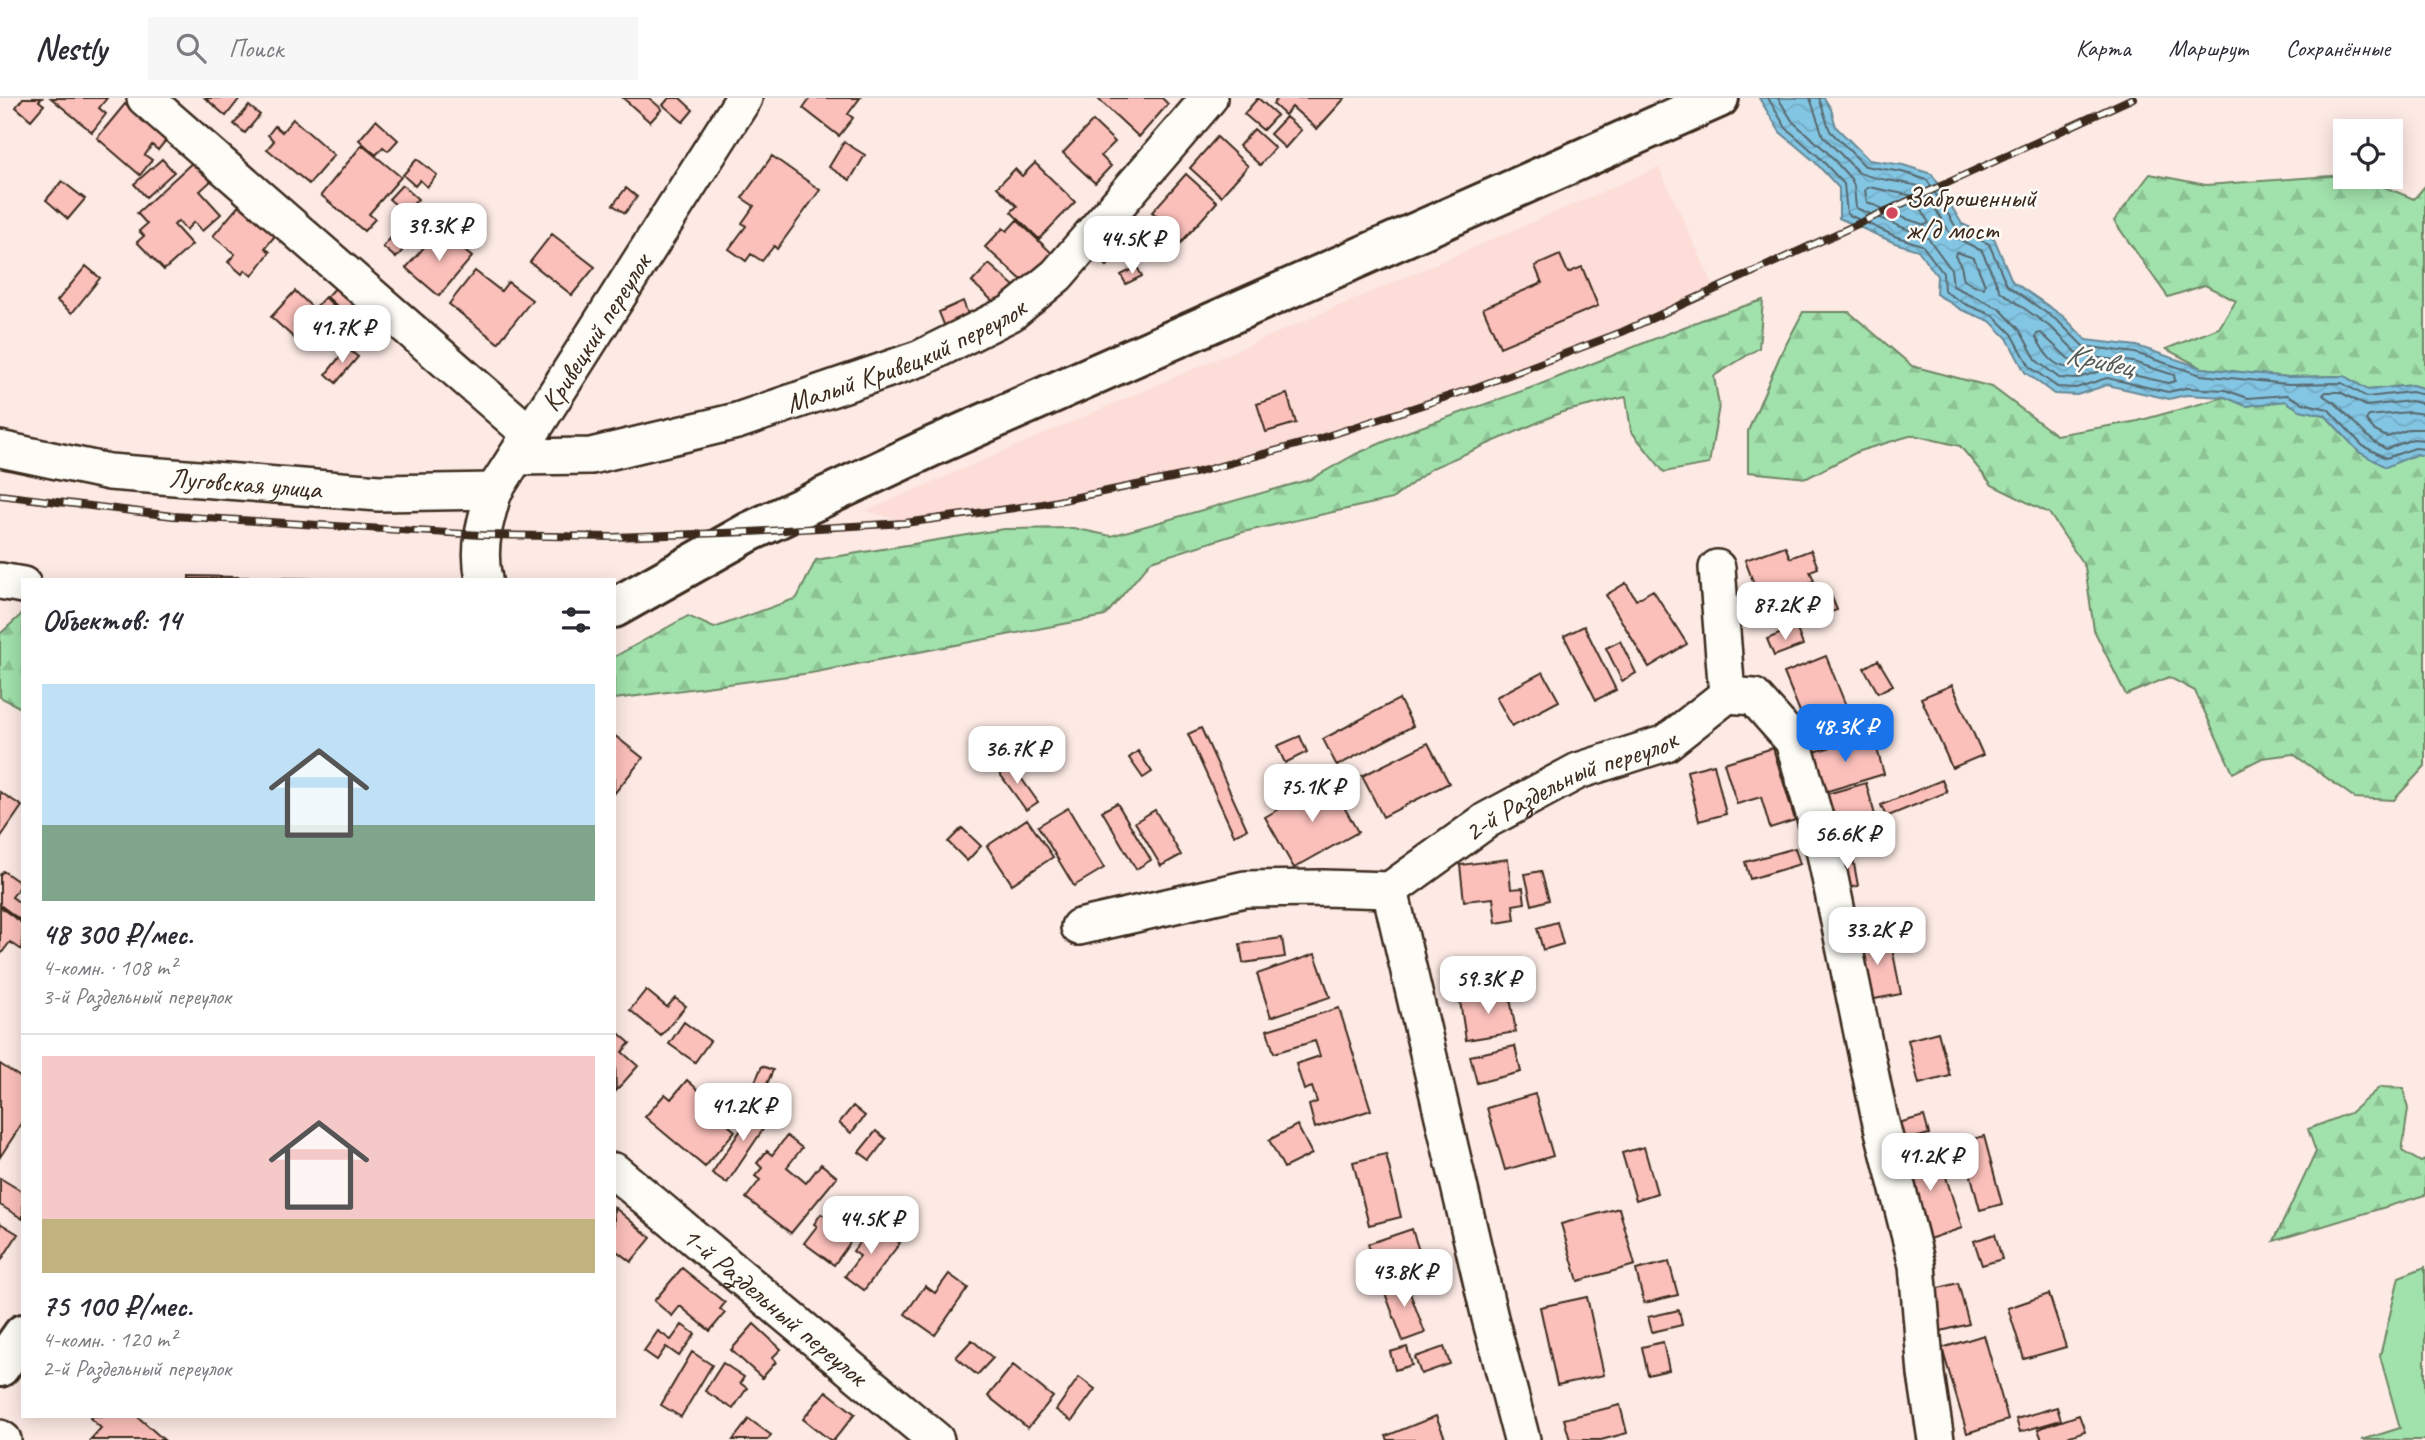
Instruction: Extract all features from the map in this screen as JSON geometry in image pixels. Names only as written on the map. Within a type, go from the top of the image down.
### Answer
[{"type":"main road","points":[[616,607],[749,532],[931,447],[1719,98]]},
{"type":"main road","points":[[0,1367],[21,1337]]},
{"type":"street","points":[[145,98],[524,446]]},
{"type":"street","name":"Кривецкий переулок","points":[[484,578],[481,536],[494,491],[744,98]]},
{"type":"street","name":"Малый Кривецкий переулок","points":[[524,446],[591,456],[737,421],[921,358],[1011,313],[1057,275],[1209,98]]},
{"type":"street","name":"Луговская улица","points":[[0,449],[109,472],[379,493],[494,491]]},
{"type":"street","points":[[1717,568],[1740,696],[1793,741],[1824,849],[1879,1115],[1917,1265],[1926,1374],[1936,1440]]},
{"type":"street","points":[[0,581],[21,585]]},
{"type":"street","name":"2-й Раздельный переулок","points":[[1390,890],[1487,820],[1578,771],[1666,743],[1740,696]]},
{"type":"street","points":[[1079,927],[1245,889],[1390,890],[1490,1318],[1522,1440]]},
{"type":"street","name":"1-й Раздельный переулок","points":[[616,1173],[936,1440]]},
{"type":"shaded area","points":[[1659,167],[1717,293],[1648,325],[1538,370],[1445,402],[1340,437],[1259,457],[1099,492],[902,521],[866,511]]},
{"type":"green space","points":[[2150,174],[2206,185],[2333,176],[2333,189],[2389,189],[2414,199],[2425,186],[2425,389],[2412,385],[2368,390],[2344,376],[2288,377],[2202,368],[2166,349],[2219,328],[2236,301],[2205,285],[2168,297],[2114,221]]},
{"type":"green space","points":[[1763,300],[1759,348],[1714,376],[1719,406],[1709,464],[1664,472],[1631,431],[1626,397],[1562,412],[1432,468],[1392,499],[1243,532],[1151,561],[1105,616],[811,673],[616,699],[616,656],[688,616],[714,628],[797,598],[816,560],[1004,529],[1073,528],[1111,536],[1311,479],[1356,454],[1407,432],[1536,386],[1704,319]]},
{"type":"green space","points":[[1803,312],[1849,312],[1912,366],[1992,387],[2056,435],[2138,421],[2225,397],[2246,406],[2285,401],[2301,410],[2325,415],[2359,452],[2386,466],[2417,454],[2425,456],[2425,766],[2394,800],[2355,798],[2293,754],[2262,758],[2233,773],[2195,691],[2169,677],[2126,695],[2094,630],[2085,567],[2049,513],[1992,485],[1960,446],[1913,435],[1859,451],[1807,478],[1748,472],[1748,431],[1779,358]]},
{"type":"green space","points":[[21,615],[21,708],[0,697],[0,634]]},
{"type":"green space","points":[[2380,1087],[2403,1088],[2408,1109],[2402,1151],[2421,1162],[2425,1160],[2425,1195],[2274,1241],[2316,1152],[2308,1129],[2350,1113]]},
{"type":"green space","points":[[2425,1267],[2425,1440],[2362,1440],[2400,1428],[2380,1356],[2399,1277]]},
{"type":"water","name":"Кривец","points":[[1759,98],[1824,98],[1831,109],[1836,127],[1869,160],[1903,165],[1932,174],[1962,224],[1994,238],[2012,281],[2064,317],[2086,340],[2137,346],[2202,368],[2288,377],[2344,376],[2368,390],[2412,385],[2425,389],[2425,456],[2417,454],[2386,467],[2359,452],[2325,415],[2300,410],[2285,401],[2246,406],[2225,397],[2186,395],[2169,399],[2107,385],[2077,395],[2054,394],[2025,372],[2007,338],[1990,321],[1962,310],[1936,294],[1937,276],[1918,250],[1895,243],[1839,218],[1839,188],[1814,161],[1780,132]]},
{"type":"building","points":[[23,98],[42,98],[39,101],[44,105],[31,120],[16,107]]},
{"type":"building","points":[[51,98],[107,98],[99,108],[106,114],[92,132]]},
{"type":"building","points":[[205,98],[240,98],[226,116]]},
{"type":"building","points":[[623,98],[649,98],[662,109],[650,122]]},
{"type":"building","points":[[669,98],[680,98],[693,110],[683,122],[663,105]]},
{"type":"building","points":[[810,98],[860,98],[848,114],[853,118],[839,136],[803,108]]},
{"type":"building","points":[[1097,98],[1162,98],[1168,104],[1139,137]]},
{"type":"building","points":[[1258,98],[1277,115],[1263,130],[1244,114]]},
{"type":"building","points":[[1278,98],[1345,98],[1317,129],[1292,107],[1285,115],[1273,104]]},
{"type":"building","points":[[125,104],[167,139],[158,150],[152,145],[145,155],[152,160],[140,175],[97,138]]},
{"type":"building","points":[[249,106],[260,115],[245,133],[234,124]]},
{"type":"building","points":[[1286,117],[1301,130],[1285,148],[1270,134]]},
{"type":"building","points":[[293,119],[334,155],[309,184],[267,149],[274,141],[268,135],[275,126],[282,132]]},
{"type":"building","points":[[376,120],[398,140],[388,151],[383,147],[376,155],[359,140]]},
{"type":"building","points":[[1093,121],[1115,142],[1101,156],[1111,166],[1095,183],[1063,153]]},
{"type":"building","points":[[1254,129],[1275,148],[1260,165],[1239,146]]},
{"type":"building","points":[[1217,137],[1248,166],[1221,196],[1190,168]]},
{"type":"building","points":[[844,142],[865,155],[850,180],[829,167]]},
{"type":"building","points":[[362,145],[401,177],[369,214],[375,219],[364,231],[321,195]]},
{"type":"building","points":[[772,156],[820,190],[777,249],[774,246],[762,261],[751,254],[746,261],[729,249],[746,226],[742,223],[754,206],[742,198]]},
{"type":"building","points":[[162,159],[174,172],[146,197],[134,184]]},
{"type":"building","points":[[417,159],[437,175],[427,187],[420,180],[415,186],[403,175]]},
{"type":"building","points":[[194,161],[211,181],[200,191],[221,214],[202,231],[194,222],[186,230],[178,221],[174,225],[192,245],[164,270],[137,242],[144,236],[139,231],[147,224],[137,213]]},
{"type":"building","points":[[1035,163],[1075,202],[1039,239],[1011,212],[1017,206],[997,187],[1015,169],[1022,176]]},
{"type":"building","points":[[1186,174],[1217,202],[1178,246],[1156,226],[1161,219],[1152,212]]},
{"type":"building","points":[[62,181],[85,199],[68,219],[46,200]]},
{"type":"building","points":[[402,185],[418,199],[405,213],[389,199]]},
{"type":"building","points":[[626,188],[637,197],[625,213],[613,205]]},
{"type":"building","points":[[241,203],[282,227],[265,248],[270,252],[252,276],[245,270],[242,274],[228,262],[235,254],[213,236]]},
{"type":"building","points":[[413,212],[426,223],[396,258],[383,247]]},
{"type":"building","points":[[1133,213],[1149,230],[1107,266],[1093,252]]},
{"type":"building","points":[[1017,220],[1057,258],[1044,272],[1039,266],[1024,282],[985,247],[1003,228],[1007,231]]},
{"type":"building","points":[[439,230],[472,257],[439,296],[406,268]]},
{"type":"building","points":[[552,234],[595,267],[572,295],[530,262]]},
{"type":"building","points":[[1560,255],[1568,273],[1582,267],[1598,306],[1500,347],[1483,308],[1542,283],[1535,266]]},
{"type":"building","points":[[989,264],[1014,286],[997,305],[972,282]]},
{"type":"building","points":[[86,266],[100,278],[72,313],[57,301]]},
{"type":"building","points":[[1137,267],[1142,276],[1126,284],[1121,275]]},
{"type":"building","points":[[475,271],[501,291],[508,282],[532,300],[498,343],[449,304]]},
{"type":"building","points":[[339,284],[357,302],[346,314],[327,297]]},
{"type":"building","points":[[295,291],[314,309],[325,297],[341,313],[335,319],[341,324],[323,343],[318,339],[311,346],[307,342],[303,346],[271,317]]},
{"type":"building","points":[[963,301],[969,317],[945,327],[939,312]]},
{"type":"building","points":[[347,348],[358,357],[336,383],[326,374]]},
{"type":"building","points":[[1287,394],[1296,423],[1266,432],[1257,404]]},
{"type":"building","points":[[1785,546],[1790,558],[1811,550],[1818,568],[1810,571],[1814,581],[1802,585],[1806,595],[1764,611],[1745,560]]},
{"type":"building","points":[[189,576],[283,578],[189,578]]},
{"type":"building","points":[[1626,583],[1636,600],[1653,590],[1687,644],[1649,667],[1606,595]]},
{"type":"building","points":[[1830,593],[1837,610],[1811,619],[1805,602]]},
{"type":"building","points":[[1584,626],[1616,690],[1596,700],[1564,636]]},
{"type":"building","points":[[1796,627],[1803,645],[1774,656],[1767,639]]},
{"type":"building","points":[[1620,641],[1636,673],[1622,681],[1606,648]]},
{"type":"building","points":[[1826,656],[1846,706],[1805,724],[1784,673]]},
{"type":"building","points":[[1878,660],[1893,685],[1878,693],[1864,668]]},
{"type":"building","points":[[1543,672],[1559,701],[1512,726],[1496,697]]},
{"type":"building","points":[[1952,685],[1983,755],[1952,768],[1921,698]]},
{"type":"building","points":[[1399,699],[1413,726],[1337,766],[1323,739]]},
{"type":"building","points":[[1201,728],[1247,829],[1234,835],[1188,734]]},
{"type":"building","points":[[1873,735],[1884,774],[1818,794],[1807,754]]},
{"type":"building","points":[[1300,736],[1307,752],[1285,763],[1277,746]]},
{"type":"building","points":[[616,737],[643,758],[616,792]]},
{"type":"building","points":[[1428,743],[1449,783],[1383,817],[1362,776]]},
{"type":"building","points":[[1773,748],[1795,820],[1770,828],[1761,797],[1737,804],[1724,763]]},
{"type":"building","points":[[1138,751],[1152,772],[1143,778],[1129,758]]},
{"type":"building","points":[[1009,761],[1038,802],[1026,810],[997,770]]},
{"type":"building","points":[[1714,764],[1726,814],[1699,821],[1687,771]]},
{"type":"building","points":[[1329,780],[1358,832],[1294,868],[1265,817]]},
{"type":"building","points":[[1942,780],[1947,792],[1886,817],[1881,805]]},
{"type":"building","points":[[1866,783],[1880,833],[1834,845],[1820,796]]},
{"type":"building","points":[[0,792],[21,807],[0,838]]},
{"type":"building","points":[[1117,803],[1151,860],[1136,869],[1102,811]]},
{"type":"building","points":[[1068,808],[1104,868],[1074,886],[1038,826]]},
{"type":"building","points":[[1155,810],[1181,855],[1161,866],[1135,822]]},
{"type":"building","points":[[1027,819],[1053,857],[1012,884],[987,846]]},
{"type":"building","points":[[962,828],[981,846],[967,861],[948,842]]},
{"type":"building","points":[[1795,848],[1800,864],[1750,879],[1745,862]]},
{"type":"building","points":[[1852,853],[1858,886],[1842,889],[1836,856]]},
{"type":"building","points":[[1508,859],[1511,889],[1523,888],[1525,903],[1513,905],[1515,920],[1496,923],[1493,898],[1464,901],[1460,865]]},
{"type":"building","points":[[3,871],[21,883],[12,897],[21,904],[21,921],[0,905],[0,875]]},
{"type":"building","points":[[1541,871],[1549,900],[1532,905],[1525,874]]},
{"type":"building","points":[[0,907],[21,923],[21,949],[10,942],[0,955]]},
{"type":"building","points":[[1557,922],[1563,944],[1543,950],[1537,928]]},
{"type":"building","points":[[1889,932],[1901,994],[1864,1001],[1852,940]]},
{"type":"building","points":[[1282,938],[1285,957],[1243,963],[1240,944]]},
{"type":"building","points":[[1315,954],[1330,997],[1271,1017],[1257,974]]},
{"type":"building","points":[[646,990],[667,1007],[675,998],[686,1006],[661,1036],[630,1010]]},
{"type":"building","points":[[1509,992],[1516,1032],[1466,1040],[1460,1001]]},
{"type":"building","points":[[1339,1008],[1371,1110],[1315,1128],[1309,1105],[1317,1102],[1312,1087],[1304,1090],[1296,1064],[1320,1056],[1315,1041],[1274,1053],[1267,1030]]},
{"type":"building","points":[[684,1022],[710,1041],[695,1062],[669,1044]]},
{"type":"building","points":[[616,1031],[630,1043],[622,1052],[638,1066],[616,1091]]},
{"type":"building","points":[[1938,1032],[1950,1076],[1919,1084],[1908,1040]]},
{"type":"building","points":[[1515,1046],[1521,1072],[1477,1083],[1470,1056]]},
{"type":"building","points":[[0,1064],[21,1078],[21,1125],[0,1157]]},
{"type":"building","points":[[762,1066],[773,1070],[764,1091],[753,1086]]},
{"type":"building","points":[[687,1080],[704,1095],[699,1101],[717,1116],[722,1110],[734,1120],[729,1126],[735,1131],[705,1167],[645,1117],[665,1094],[671,1099]]},
{"type":"building","points":[[739,1088],[753,1099],[740,1115],[726,1104]]},
{"type":"building","points":[[1535,1094],[1553,1156],[1505,1170],[1487,1108]]},
{"type":"building","points":[[759,1103],[774,1113],[727,1183],[712,1173]]},
{"type":"building","points":[[853,1106],[865,1116],[851,1133],[839,1123]]},
{"type":"building","points":[[1924,1116],[1929,1134],[1896,1143],[1891,1125]]},
{"type":"building","points":[[1297,1125],[1312,1154],[1284,1168],[1269,1140]]},
{"type":"building","points":[[876,1131],[886,1139],[870,1160],[859,1152]]},
{"type":"building","points":[[787,1136],[802,1148],[787,1167],[806,1183],[821,1164],[837,1177],[791,1233],[746,1198],[760,1180],[755,1176],[762,1168],[757,1163],[767,1151],[772,1155]]},
{"type":"building","points":[[1984,1136],[2002,1204],[1980,1210],[1962,1142]]},
{"type":"building","points":[[1936,1145],[1962,1228],[1923,1241],[1898,1157]]},
{"type":"building","points":[[1644,1147],[1657,1193],[1636,1200],[1622,1153]]},
{"type":"building","points":[[1386,1154],[1401,1217],[1369,1225],[1353,1162]]},
{"type":"building","points":[[0,1178],[21,1191],[21,1218],[0,1205]]},
{"type":"building","points":[[832,1206],[861,1227],[834,1265],[804,1243],[817,1226],[814,1224],[821,1214],[825,1216]]},
{"type":"building","points":[[1619,1208],[1635,1265],[1578,1281],[1561,1224]]},
{"type":"building","points":[[616,1209],[651,1238],[631,1262],[616,1251]]},
{"type":"building","points":[[0,1223],[18,1234],[0,1262]]},
{"type":"building","points":[[874,1224],[900,1243],[864,1290],[845,1276],[860,1256],[853,1251]]},
{"type":"building","points":[[1412,1229],[1419,1251],[1375,1266],[1368,1244]]},
{"type":"building","points":[[1995,1234],[2002,1259],[1982,1265],[1974,1241]]},
{"type":"building","points":[[1669,1262],[1678,1295],[1644,1303],[1636,1270]]},
{"type":"building","points":[[682,1268],[725,1303],[720,1309],[725,1313],[710,1331],[680,1306],[672,1316],[654,1301]]},
{"type":"building","points":[[949,1274],[968,1288],[935,1335],[905,1314],[925,1286],[935,1293]]},
{"type":"building","points":[[1404,1277],[1425,1333],[1403,1341],[1382,1285]]},
{"type":"building","points":[[1958,1283],[1969,1324],[1937,1332],[1927,1291]]},
{"type":"building","points":[[2049,1294],[2066,1347],[2024,1359],[2008,1308]]},
{"type":"building","points":[[1587,1297],[1604,1375],[1557,1385],[1540,1307]]},
{"type":"building","points":[[1679,1310],[1682,1325],[1652,1332],[1648,1317]]},
{"type":"building","points":[[754,1324],[781,1349],[772,1358],[776,1362],[762,1378],[731,1350]]},
{"type":"building","points":[[682,1325],[695,1334],[679,1356],[666,1347],[657,1360],[644,1351],[658,1331],[671,1340]]},
{"type":"building","points":[[1984,1335],[2008,1420],[1967,1433],[1942,1348]]},
{"type":"building","points":[[972,1340],[993,1358],[977,1375],[956,1357]]},
{"type":"building","points":[[1663,1342],[1669,1370],[1648,1375],[1642,1347]]},
{"type":"building","points":[[1407,1347],[1412,1365],[1395,1370],[1390,1352]]},
{"type":"building","points":[[1444,1347],[1450,1364],[1421,1374],[1415,1357]]},
{"type":"building","points":[[692,1352],[712,1365],[681,1417],[661,1405]]},
{"type":"building","points":[[723,1363],[744,1377],[740,1383],[747,1388],[733,1409],[705,1391]]},
{"type":"building","points":[[1013,1365],[1053,1397],[1028,1428],[988,1396]]},
{"type":"building","points":[[1079,1377],[1095,1389],[1072,1421],[1056,1410]]},
{"type":"building","points":[[826,1391],[855,1414],[834,1440],[830,1440],[803,1419]]},
{"type":"building","points":[[1620,1405],[1627,1433],[1601,1440],[1570,1440],[1564,1419]]},
{"type":"building","points":[[2057,1407],[2061,1420],[2020,1432],[2016,1419]]},
{"type":"building","points":[[2079,1415],[2085,1431],[2058,1440],[2042,1440],[2038,1429]]},
{"type":"building","points":[[1436,1416],[1446,1440],[1388,1440],[1386,1436]]},
{"type":"building","points":[[90,1418],[139,1418],[164,1440],[90,1440],[101,1428]]},
{"type":"building","points":[[749,1419],[771,1435],[767,1440],[733,1440]]},
{"type":"railway","points":[[0,495],[173,516],[481,535],[614,537],[905,523],[1043,504],[1191,474],[1318,439],[1477,387],[1622,332],[2133,98]]},
{"type":"place","name":"Заброшенный ж/д мост","points":[[1892,213]]}]
